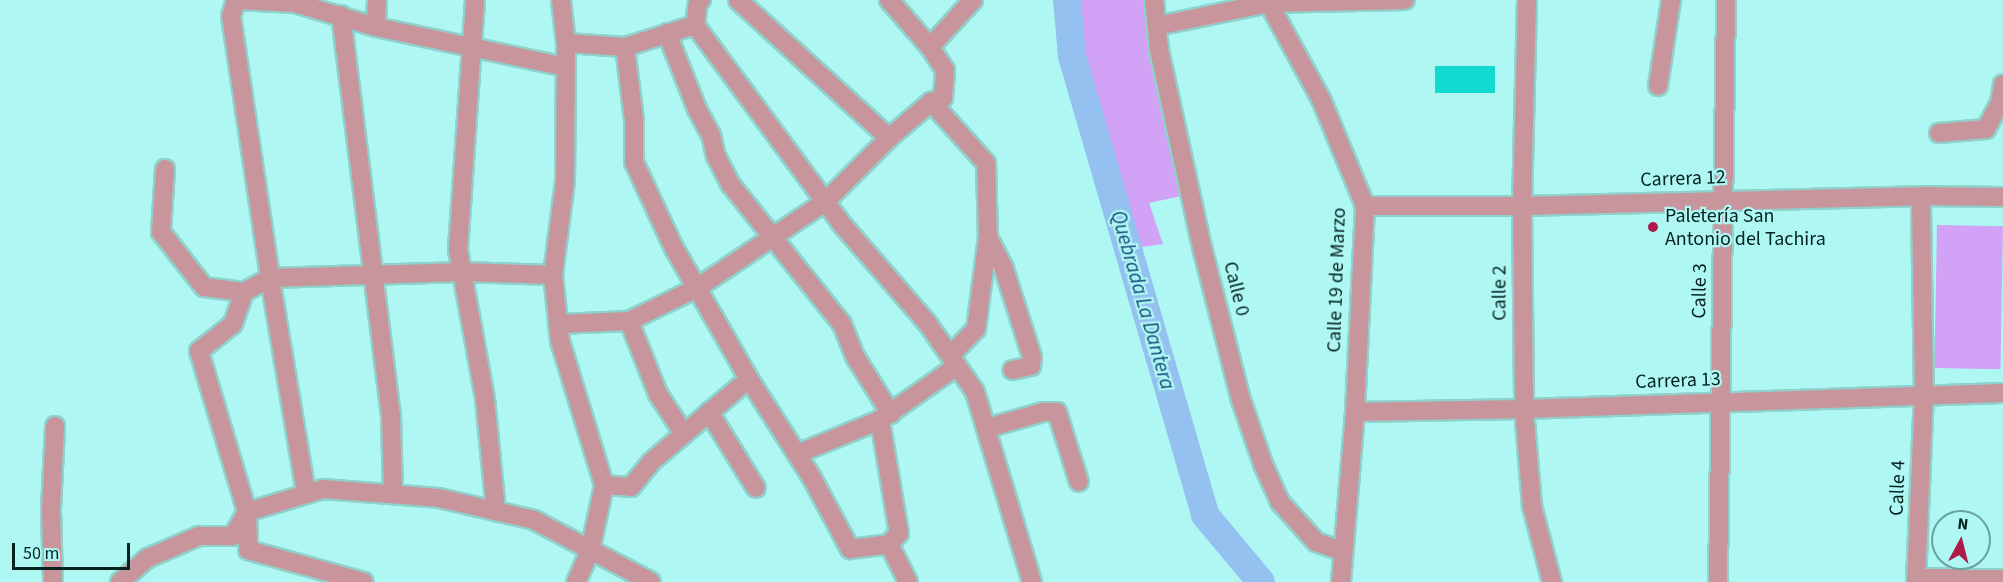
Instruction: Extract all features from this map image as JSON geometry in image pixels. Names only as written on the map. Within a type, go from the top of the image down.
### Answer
[{"type":"street","points":[[306,494],[270,278],[231,16],[236,0],[295,2],[376,27],[566,67]]},
{"type":"street","points":[[376,27],[377,0]]},
{"type":"street","points":[[475,0],[458,250],[485,399],[496,511]]},
{"type":"street","points":[[561,0],[566,43],[565,182],[553,275],[560,341],[604,485],[590,552],[576,582]]},
{"type":"street","points":[[699,0],[695,24],[825,202],[928,324],[975,392],[1032,582]]},
{"type":"street","points":[[738,0],[889,138]]},
{"type":"street","points":[[930,47],[973,0]]},
{"type":"street","name":"Calle 0","points":[[1154,0],[1157,26],[1203,251],[1241,400],[1263,464],[1280,502],[1316,542],[1342,551]]},
{"type":"street","points":[[1157,26],[1268,2],[1405,0]]},
{"type":"street","name":"Calle 2","points":[[1527,0],[1522,206],[1524,409],[1532,506],[1552,582]]},
{"type":"street","points":[[1658,86],[1671,0]]},
{"type":"street","name":"Calle 3","points":[[1718,582],[1726,0]]},
{"type":"street","points":[[558,324],[629,321],[697,288],[825,202],[889,138],[931,102],[943,98],[945,70],[930,47],[892,1]]},
{"type":"street","name":"Calle 19 de Marzo","points":[[1268,2],[1321,99],[1365,206],[1355,412],[1341,582]]},
{"type":"street","points":[[341,15],[391,417],[393,494]]},
{"type":"street","points":[[566,43],[625,47],[695,24]]},
{"type":"street","points":[[625,47],[634,120],[634,162],[674,248],[748,379],[797,454],[850,549],[889,544],[899,533],[885,417],[842,324],[731,185],[716,156],[711,135],[697,109],[667,33]]},
{"type":"street","points":[[1939,133],[1986,129],[2000,103],[2003,84]]},
{"type":"street","points":[[797,454],[885,417],[954,361],[976,329],[988,237],[986,163],[931,102]]},
{"type":"street","points":[[165,169],[161,232],[204,287],[244,292],[270,278],[463,272],[553,275]]},
{"type":"street","name":"Carrera 12","points":[[1365,206],[1522,206],[1921,196],[2003,197]]},
{"type":"street","name":"Calle 4","points":[[1916,580],[1924,395],[1921,196]]},
{"type":"street","points":[[988,237],[1004,270],[1032,357],[1031,366],[1012,370]]},
{"type":"street","points":[[244,292],[233,324],[199,351],[247,512],[248,550],[308,574],[364,582]]},
{"type":"street","points":[[629,321],[658,394],[684,434]]},
{"type":"street","points":[[604,485],[631,487],[651,462],[748,379]]},
{"type":"street","name":"Carrera 13","points":[[1355,412],[1524,409],[2003,393]]},
{"type":"street","points":[[709,412],[756,488]]},
{"type":"street","points":[[987,428],[1043,412],[1056,412],[1079,482]]},
{"type":"street","points":[[53,582],[51,509],[55,426]]},
{"type":"street","points":[[120,582],[148,558],[199,536],[233,536],[247,512],[323,489],[439,498],[534,520],[590,552],[651,582]]},
{"type":"street","points":[[889,544],[908,582]]},
{"type":"street","points":[[1916,580],[2003,579]]},
{"type":"shaded area","points":[[1067,0],[1159,0],[1181,196],[1149,203],[1163,244],[1142,247],[1072,56]]},
{"type":"shaded area","points":[[1937,225],[2003,226],[2000,369],[1935,368]]},
{"type":"building","points":[[1435,66],[1495,66],[1495,93],[1435,93]]},
{"type":"waterway","name":"Quebrada La Dantera","points":[[1067,0],[1072,56],[1205,515],[1261,582]]},
{"type":"place","name":"Paletería San Antonio del Tachira","points":[[1653,227]]}]
